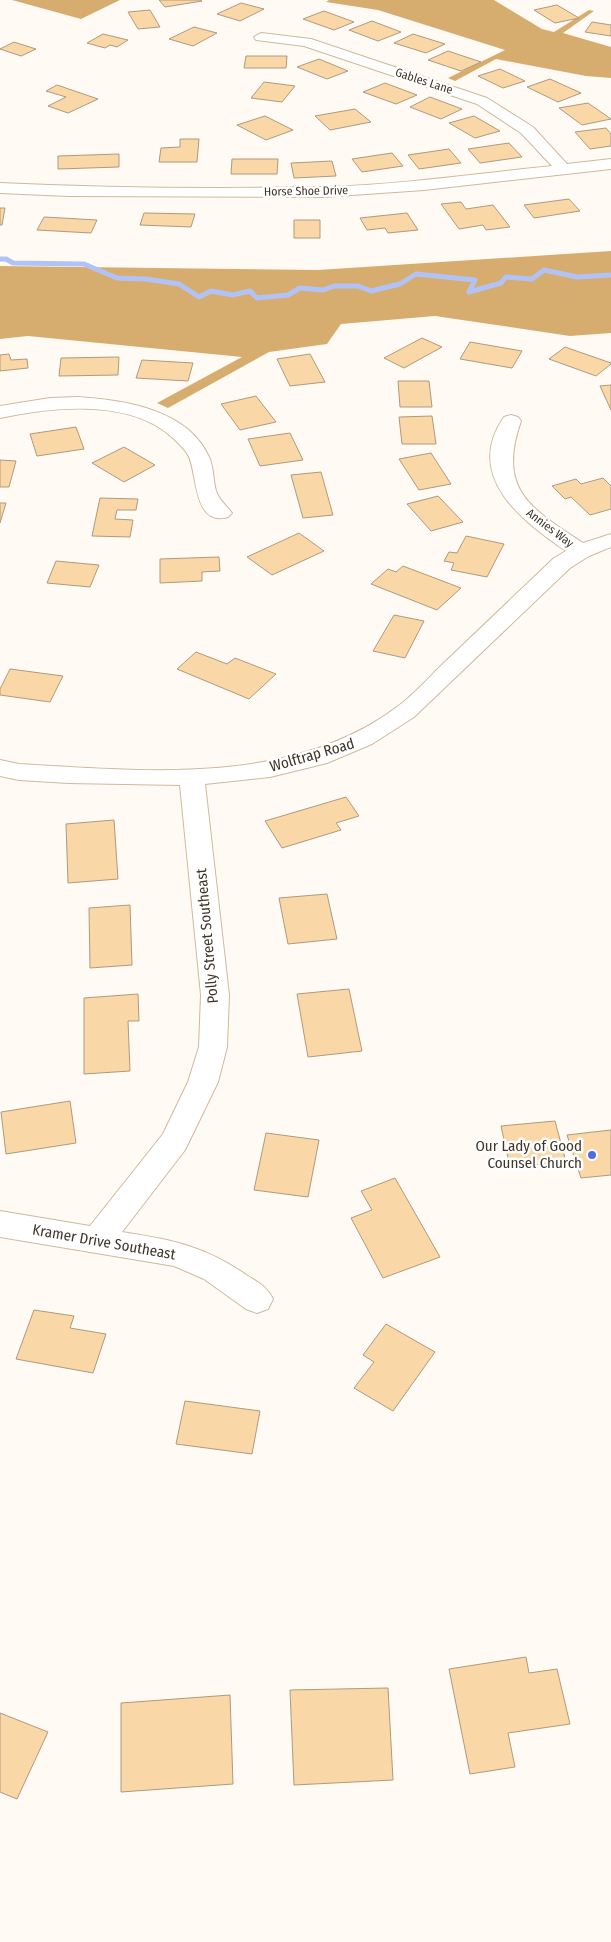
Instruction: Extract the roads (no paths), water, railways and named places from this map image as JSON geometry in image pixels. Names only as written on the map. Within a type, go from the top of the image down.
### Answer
[{"type":"street","name":"Gables Lane","points":[[261,37],[306,42],[482,101],[504,112],[528,129],[563,169]]},
{"type":"street","name":"Horse Shoe Drive","points":[[0,188],[68,191],[323,192],[424,185],[611,164]]},
{"type":"street","points":[[0,412],[42,404],[93,403],[123,408],[157,420],[185,438],[197,452],[201,460],[205,490],[221,513]]},
{"type":"street","name":"Annies Way","points":[[511,421],[503,438],[499,454],[501,472],[508,490],[538,522],[581,551]]},
{"type":"street","name":"Wolftrap Road","points":[[0,768],[19,772],[149,779],[192,777],[272,768],[313,758],[361,742],[384,729],[429,692],[476,643],[562,563],[581,551],[611,540]]},
{"type":"street","name":"Polly Street Southeast","points":[[97,1241],[174,1142],[203,1082],[213,1047],[215,995],[192,777]]},
{"type":"street","name":"Kramer Drive Southeast","points":[[0,1224],[178,1254],[216,1270],[256,1298]]},
{"type":"waterway","points":[[0,259],[6,259],[13,263],[84,264],[117,278],[146,279],[179,284],[199,297],[211,291],[233,295],[250,291],[257,298],[288,295],[300,288],[323,290],[334,286],[358,286],[371,291],[400,284],[416,274],[475,280],[469,292],[501,283],[506,277],[532,279],[544,270],[577,277],[611,275]]},
{"type":"place","name":"Our Lady of Good Counsel Church","points":[[592,1155]]}]
